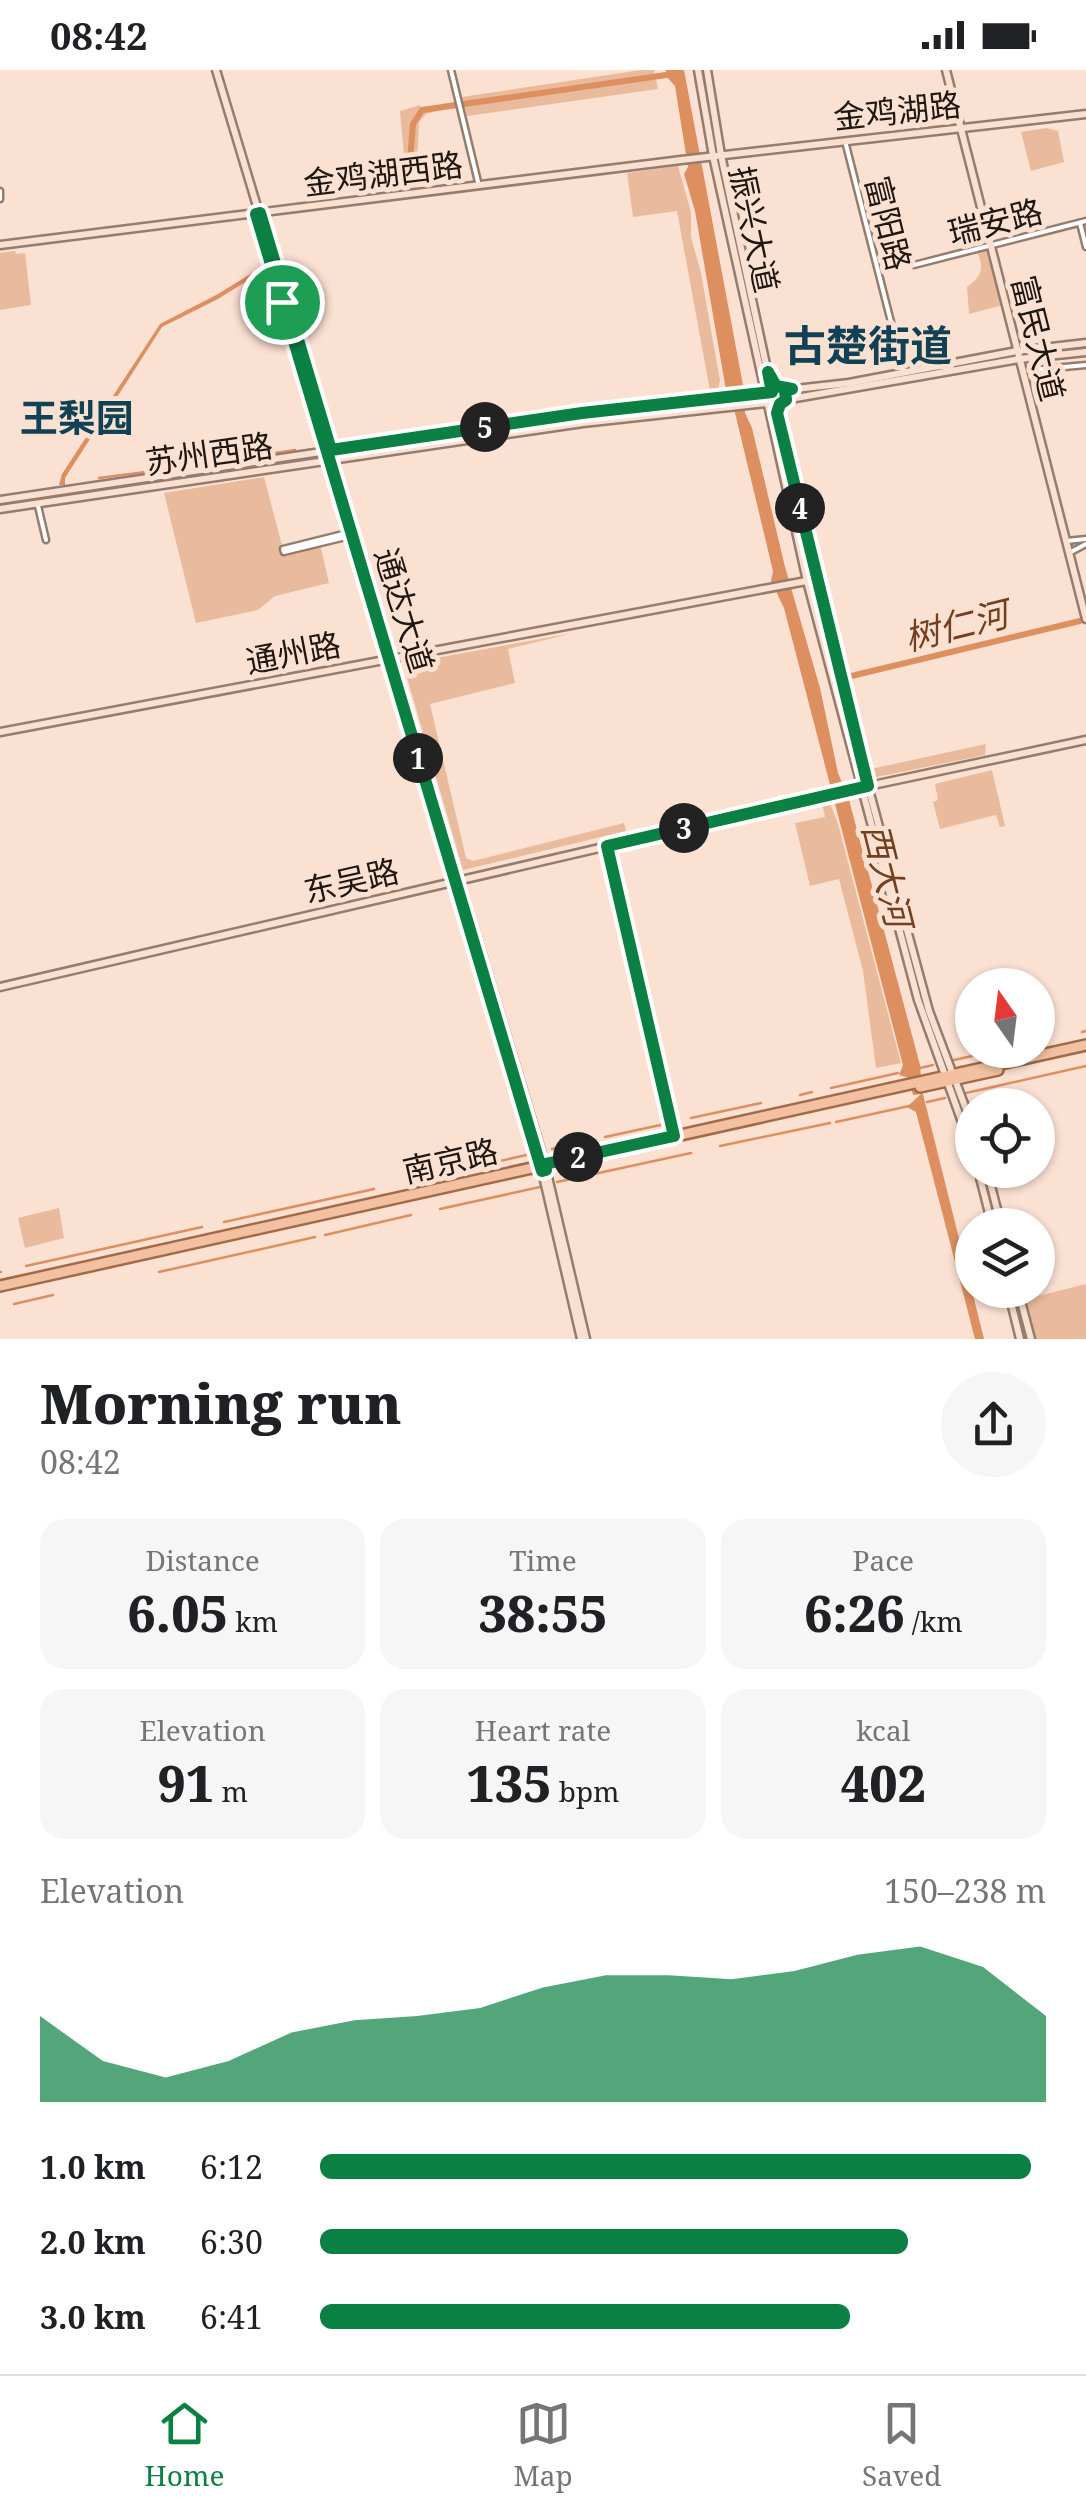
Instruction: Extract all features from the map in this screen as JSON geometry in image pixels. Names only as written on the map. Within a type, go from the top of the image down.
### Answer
[{"type":"main road","name":"通达大道","points":[[214,70],[544,1168],[583,1339]]},
{"type":"main road","name":"振兴大道","points":[[698,70],[713,156],[764,371],[807,581],[861,788],[955,1094]]},
{"type":"main road","name":"振兴大道","points":[[707,70],[713,156]]},
{"type":"main road","name":"富民大道","points":[[946,70],[1086,619]]},
{"type":"main road","name":"金鸡湖路","points":[[713,156],[1086,114]]},
{"type":"main road","name":"金鸡湖西路","points":[[0,245],[713,156]]},
{"type":"main road","points":[[1018,355],[1086,343]]},
{"type":"main road","points":[[1018,355],[1086,352]]},
{"type":"main road","name":"苏州西路","points":[[54,497],[328,450],[582,413],[789,390],[1018,355]]},
{"type":"main road","name":"苏州西路","points":[[0,500],[16,502],[583,423],[753,405],[1018,355]]},
{"type":"main road","points":[[753,405],[773,415],[786,400],[789,390],[776,386],[764,371]]},
{"type":"main road","points":[[752,394],[764,371]]},
{"type":"main road","name":"振兴大道","points":[[773,415],[817,579],[861,788]]},
{"type":"main road","name":"苏州西路","points":[[0,510],[16,502]]},
{"type":"main road","name":"通州路","points":[[0,732],[817,579]]},
{"type":"main road","points":[[861,788],[1086,740]]},
{"type":"main road","name":"东吴路","points":[[0,987],[861,788]]},
{"type":"main road","name":"南京路","points":[[544,1168],[1086,1047]]},
{"type":"main road","name":"振兴大道","points":[[950,1078],[955,1088]]},
{"type":"main road","name":"南京路","points":[[0,1288],[905,1087]]},
{"type":"main road","points":[[1012,1308],[1020,1339]]},
{"type":"main road","points":[[1023,1308],[1031,1339]]},
{"type":"street","points":[[452,70],[479,186]]},
{"type":"street","name":"富阳路","points":[[846,141],[904,373]]},
{"type":"street","points":[[0,191],[0,199]]},
{"type":"street","points":[[1083,222],[1086,247]]},
{"type":"street","name":"瑞安路","points":[[914,265],[1083,222]]},
{"type":"street","points":[[1032,370],[1086,365]]},
{"type":"street","points":[[36,499],[46,540]]},
{"type":"street","points":[[310,544],[353,533]]},
{"type":"street","points":[[1066,540],[1086,542]]},
{"type":"street","points":[[1069,553],[1086,542]]},
{"type":"street","points":[[607,846],[674,1136]]},
{"type":"shaded area","points":[[654,70],[658,89],[467,116],[462,97]]},
{"type":"shaded area","points":[[666,70],[684,70],[745,413],[820,688],[838,773],[849,800],[920,1065],[922,1090],[955,1223],[955,1262],[916,1112],[907,1107],[921,1094],[913,1095],[909,1078],[899,1075],[903,1065],[784,608],[771,581],[773,571],[730,392],[726,390],[695,211],[684,174],[688,167],[675,86]]},
{"type":"shaded area","points":[[453,102],[454,107],[426,114],[419,122],[416,188],[407,189],[400,111]]},
{"type":"shaded area","points":[[1046,128],[1058,131],[1064,162],[1031,171],[1021,132]]},
{"type":"shaded area","points":[[678,166],[691,212],[691,237],[701,273],[720,381],[718,390],[710,391],[677,211],[633,217],[627,173]]},
{"type":"shaded area","points":[[986,251],[1003,305],[969,314],[967,287],[980,272],[977,252]]},
{"type":"shaded area","points":[[0,253],[25,253],[31,305],[0,310]]},
{"type":"shaded area","points":[[268,263],[269,267],[218,299],[162,327],[65,478],[65,485],[59,485],[62,474],[160,324]]},
{"type":"shaded area","points":[[264,477],[284,553],[320,544],[329,583],[275,596],[258,610],[196,623],[164,493]]},
{"type":"shaded area","points":[[573,633],[508,649],[515,683],[430,704],[466,858],[473,861],[624,823],[626,831],[463,870],[403,664]]},
{"type":"shaded area","points":[[986,744],[985,755],[877,777],[872,774],[871,769]]},
{"type":"shaded area","points":[[992,770],[1005,826],[1000,827],[996,815],[940,829],[933,802],[938,800],[935,784]]},
{"type":"shaded area","points":[[829,800],[901,1063],[876,1068],[863,971],[839,879],[810,886],[795,823],[825,817],[822,802]]},
{"type":"shaded area","points":[[59,1208],[64,1238],[25,1248],[18,1218]]},
{"type":"shaded area","points":[[1086,1284],[1086,1339],[1036,1339],[1028,1308],[1055,1308],[1055,1292]]},
{"type":"shaded area","points":[[967,1308],[976,1308],[984,1339],[975,1339]]},
{"type":"waterway","points":[[408,186],[413,124],[422,110],[673,74]]},
{"type":"waterway","points":[[205,464],[295,450]]},
{"type":"waterway","points":[[99,478],[200,465]]},
{"type":"waterway","name":"树仁河","points":[[843,678],[1080,621]]},
{"type":"waterway","points":[[1082,1032],[1086,1031]]},
{"type":"waterway","points":[[920,1068],[933,1065]]},
{"type":"waterway","points":[[988,1088],[1086,1066]]},
{"type":"waterway","points":[[831,1088],[898,1073]]},
{"type":"waterway","points":[[800,1095],[812,1092]]},
{"type":"waterway","points":[[927,1102],[945,1098]]},
{"type":"waterway","points":[[691,1118],[761,1103]]},
{"type":"waterway","points":[[836,1122],[909,1106]]},
{"type":"waterway","points":[[720,1146],[830,1123]]},
{"type":"waterway","points":[[605,1137],[665,1124]]},
{"type":"waterway","points":[[552,1149],[586,1141]]},
{"type":"waterway","points":[[557,1182],[691,1153]]},
{"type":"waterway","points":[[410,1181],[531,1154]]},
{"type":"waterway","points":[[440,1209],[540,1187]]},
{"type":"waterway","points":[[224,1222],[374,1189]]},
{"type":"waterway","points":[[325,1235],[411,1215]]},
{"type":"waterway","points":[[26,1266],[202,1227]]},
{"type":"waterway","points":[[159,1272],[315,1237]]},
{"type":"waterway","points":[[14,1304],[53,1295]]},
{"type":"district","name":"古楚街道","points":[[868,344]]},
{"type":"district","name":"王梨园","points":[[77,417]]},
{"type":"route","points":[[260,213],[331,450],[582,413],[772,392],[768,372],[776,386],[792,389],[785,390],[786,400],[777,413],[868,786],[607,846],[674,1136],[545,1164],[546,1170],[542,1171],[282,302],[256,214],[260,213]]},
{"type":"water label","name":"西大河","points":[[888,875]]}]
